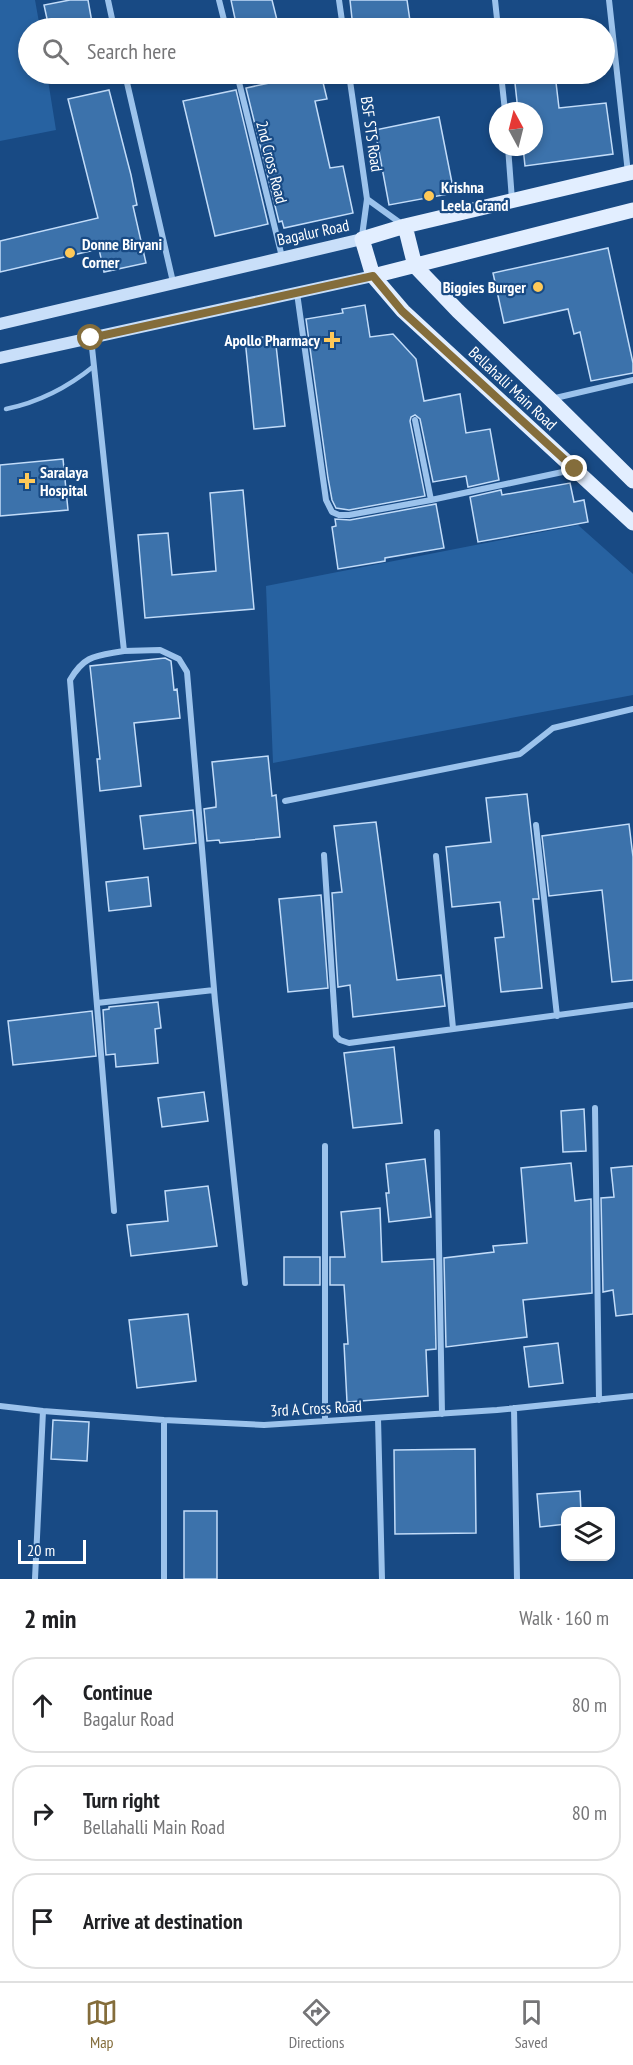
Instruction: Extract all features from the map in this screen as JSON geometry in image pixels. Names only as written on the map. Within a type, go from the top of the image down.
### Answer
[{"type":"main road","name":"Bagalur Road","points":[[0,324],[173,282],[362,240],[405,226],[630,172]]},
{"type":"main road","points":[[0,358],[373,276],[633,210]]},
{"type":"main road","points":[[405,226],[415,266]]},
{"type":"main road","points":[[362,240],[373,276]]},
{"type":"main road","name":"Bellahalli Main Road","points":[[415,266],[458,312],[633,481]]},
{"type":"main road","name":"Bellahalli Main Road","points":[[373,276],[402,311],[633,523]]},
{"type":"street","points":[[108,0],[112,18]]},
{"type":"street","points":[[219,0],[224,18]]},
{"type":"street","points":[[339,0],[342,18]]},
{"type":"street","points":[[495,0],[497,18]]},
{"type":"street","points":[[609,0],[611,18]]},
{"type":"street","points":[[615,49],[630,172]]},
{"type":"street","points":[[127,84],[173,282]]},
{"type":"street","name":"2nd Cross Road","points":[[239,84],[282,257]]},
{"type":"street","name":"BSF STS Road","points":[[350,84],[367,199],[362,240]]},
{"type":"street","points":[[502,84],[504,102]]},
{"type":"street","points":[[509,156],[512,200]]},
{"type":"street","points":[[367,199],[405,226]]},
{"type":"street","points":[[297,293],[328,507],[332,512],[339,515],[349,514],[431,500],[575,469]]},
{"type":"street","points":[[91,338],[124,651]]},
{"type":"street","points":[[550,399],[633,380]]},
{"type":"street","points":[[415,420],[431,500]]},
{"type":"street","points":[[114,1211],[70,680],[78,666],[93,657],[124,651],[160,650],[179,659],[187,672],[214,990],[245,1283]]},
{"type":"street","points":[[285,801],[520,754],[553,728],[633,709]]},
{"type":"street","points":[[536,825],[557,1016]]},
{"type":"street","points":[[324,855],[336,1036],[340,1040],[349,1043],[633,1005]]},
{"type":"street","points":[[436,856],[453,1028]]},
{"type":"street","points":[[97,1003],[214,990]]},
{"type":"street","points":[[595,1108],[599,1400]]},
{"type":"street","points":[[437,1132],[442,1414]]},
{"type":"street","points":[[325,1421],[326,1146]]},
{"type":"street","name":"3rd A Cross Road","points":[[0,1406],[164,1420],[264,1425],[442,1414],[633,1396]]},
{"type":"street","points":[[514,1408],[518,1579]]},
{"type":"street","points":[[35,1579],[43,1411]]},
{"type":"street","points":[[378,1418],[382,1579]]},
{"type":"street","points":[[164,1420],[164,1579]]},
{"type":"lane","points":[[6,409],[37,401],[61,391],[94,366]]},
{"type":"shaded area","points":[[0,0],[35,0],[38,18],[18,18],[18,84],[49,84],[56,130],[0,141]]},
{"type":"shaded area","points":[[578,525],[633,574],[633,695],[273,763],[266,586]]},
{"type":"building","points":[[70,0],[88,0],[91,18],[47,18],[44,5]]},
{"type":"building","points":[[231,0],[272,0],[276,18],[235,18]]},
{"type":"building","points":[[350,0],[407,0],[410,18],[352,18]]},
{"type":"building","points":[[265,84],[323,84],[327,99],[315,101],[330,168],[343,166],[353,213],[284,228],[282,221],[279,222],[246,88]]},
{"type":"building","points":[[515,84],[556,84],[559,108],[606,103],[613,154],[525,166],[524,156],[543,156],[543,102],[517,102]]},
{"type":"building","points":[[109,90],[131,175],[137,205],[133,206],[146,263],[104,272],[99,249],[0,272],[0,241],[98,218],[68,99]]},
{"type":"building","points":[[236,90],[268,224],[215,236],[183,101]]},
{"type":"building","points":[[439,117],[454,193],[389,205],[375,130]]},
{"type":"building","points":[[608,248],[633,363],[633,373],[591,381],[580,332],[574,334],[568,309],[504,323],[493,273]]},
{"type":"building","points":[[365,305],[370,337],[393,334],[416,359],[424,401],[460,394],[466,433],[490,429],[499,480],[468,487],[466,476],[433,482],[420,419],[415,415],[410,421],[425,496],[349,510],[336,508],[332,500],[328,478],[306,319],[343,313],[342,309]]},
{"type":"building","points":[[275,336],[285,426],[254,429],[245,339]]},
{"type":"building","points":[[63,459],[68,510],[0,516],[0,465]]},
{"type":"building","points":[[570,483],[574,502],[584,500],[588,522],[478,542],[470,497],[501,490],[502,495]]},
{"type":"building","points":[[243,490],[254,609],[145,618],[138,535],[168,533],[172,575],[216,571],[210,493]]},
{"type":"building","points":[[436,504],[444,548],[338,569],[332,527],[336,526],[335,519],[350,520]]},
{"type":"building","points":[[165,658],[171,661],[180,718],[134,723],[141,786],[100,791],[97,759],[100,759],[90,666]]},
{"type":"building","points":[[268,756],[272,796],[276,795],[280,837],[220,843],[219,840],[207,841],[204,809],[216,807],[212,762]]},
{"type":"building","points":[[527,794],[539,899],[533,899],[542,988],[501,992],[495,938],[504,937],[500,902],[452,907],[446,847],[491,842],[486,798]]},
{"type":"building","points":[[193,810],[196,843],[144,849],[140,816]]},
{"type":"building","points":[[376,822],[397,980],[441,975],[445,1006],[353,1017],[350,985],[338,987],[332,893],[342,892],[334,826]]},
{"type":"building","points":[[629,824],[633,857],[633,980],[612,982],[602,890],[549,896],[542,836]]},
{"type":"building","points":[[148,877],[151,906],[109,911],[106,882]]},
{"type":"building","points":[[321,895],[328,988],[288,992],[279,899]]},
{"type":"building","points":[[158,1002],[161,1028],[155,1029],[158,1063],[116,1067],[115,1054],[106,1055],[103,1010],[109,1007]]},
{"type":"building","points":[[92,1011],[96,1056],[13,1065],[8,1021]]},
{"type":"building","points":[[394,1047],[402,1123],[353,1128],[344,1053]]},
{"type":"building","points":[[204,1092],[208,1121],[162,1127],[158,1098]]},
{"type":"building","points":[[584,1109],[586,1151],[563,1152],[561,1111]]},
{"type":"building","points":[[425,1159],[431,1217],[389,1222],[386,1164]]},
{"type":"building","points":[[571,1163],[575,1201],[591,1199],[592,1293],[523,1300],[527,1337],[446,1347],[444,1258],[494,1252],[493,1246],[527,1243],[521,1168]]},
{"type":"building","points":[[633,1166],[633,1314],[616,1316],[613,1290],[603,1292],[601,1198],[614,1197],[611,1168]]},
{"type":"building","points":[[208,1186],[217,1246],[131,1256],[127,1225],[168,1221],[165,1191]]},
{"type":"building","points":[[380,1208],[382,1262],[434,1259],[436,1349],[426,1350],[428,1396],[347,1402],[344,1344],[348,1344],[344,1285],[330,1285],[330,1257],[345,1257],[341,1212]]},
{"type":"building","points":[[284,1257],[320,1257],[320,1285],[284,1285]]},
{"type":"building","points":[[188,1314],[196,1381],[137,1388],[129,1320]]},
{"type":"building","points":[[558,1343],[563,1383],[529,1387],[524,1347]]},
{"type":"building","points":[[53,1420],[89,1422],[87,1461],[51,1459]]},
{"type":"building","points":[[475,1449],[476,1533],[395,1534],[394,1450]]},
{"type":"building","points":[[580,1491],[581,1507],[561,1507],[561,1525],[540,1527],[537,1494]]},
{"type":"building","points":[[184,1511],[217,1511],[217,1579],[184,1579]]},
{"type":"place","name":"Krishna Leela Grand","points":[[429,196]]},
{"type":"place","name":"Donne Biryani Corner","points":[[70,253]]},
{"type":"place","name":"Biggies Burger","points":[[538,287]]},
{"type":"place","name":"Apollo Pharmacy","points":[[332,340]]},
{"type":"place","name":"Saralaya Hospital","points":[[27,481]]},
{"type":"route","points":[[91,338],[373,276],[402,311],[575,469]]}]
